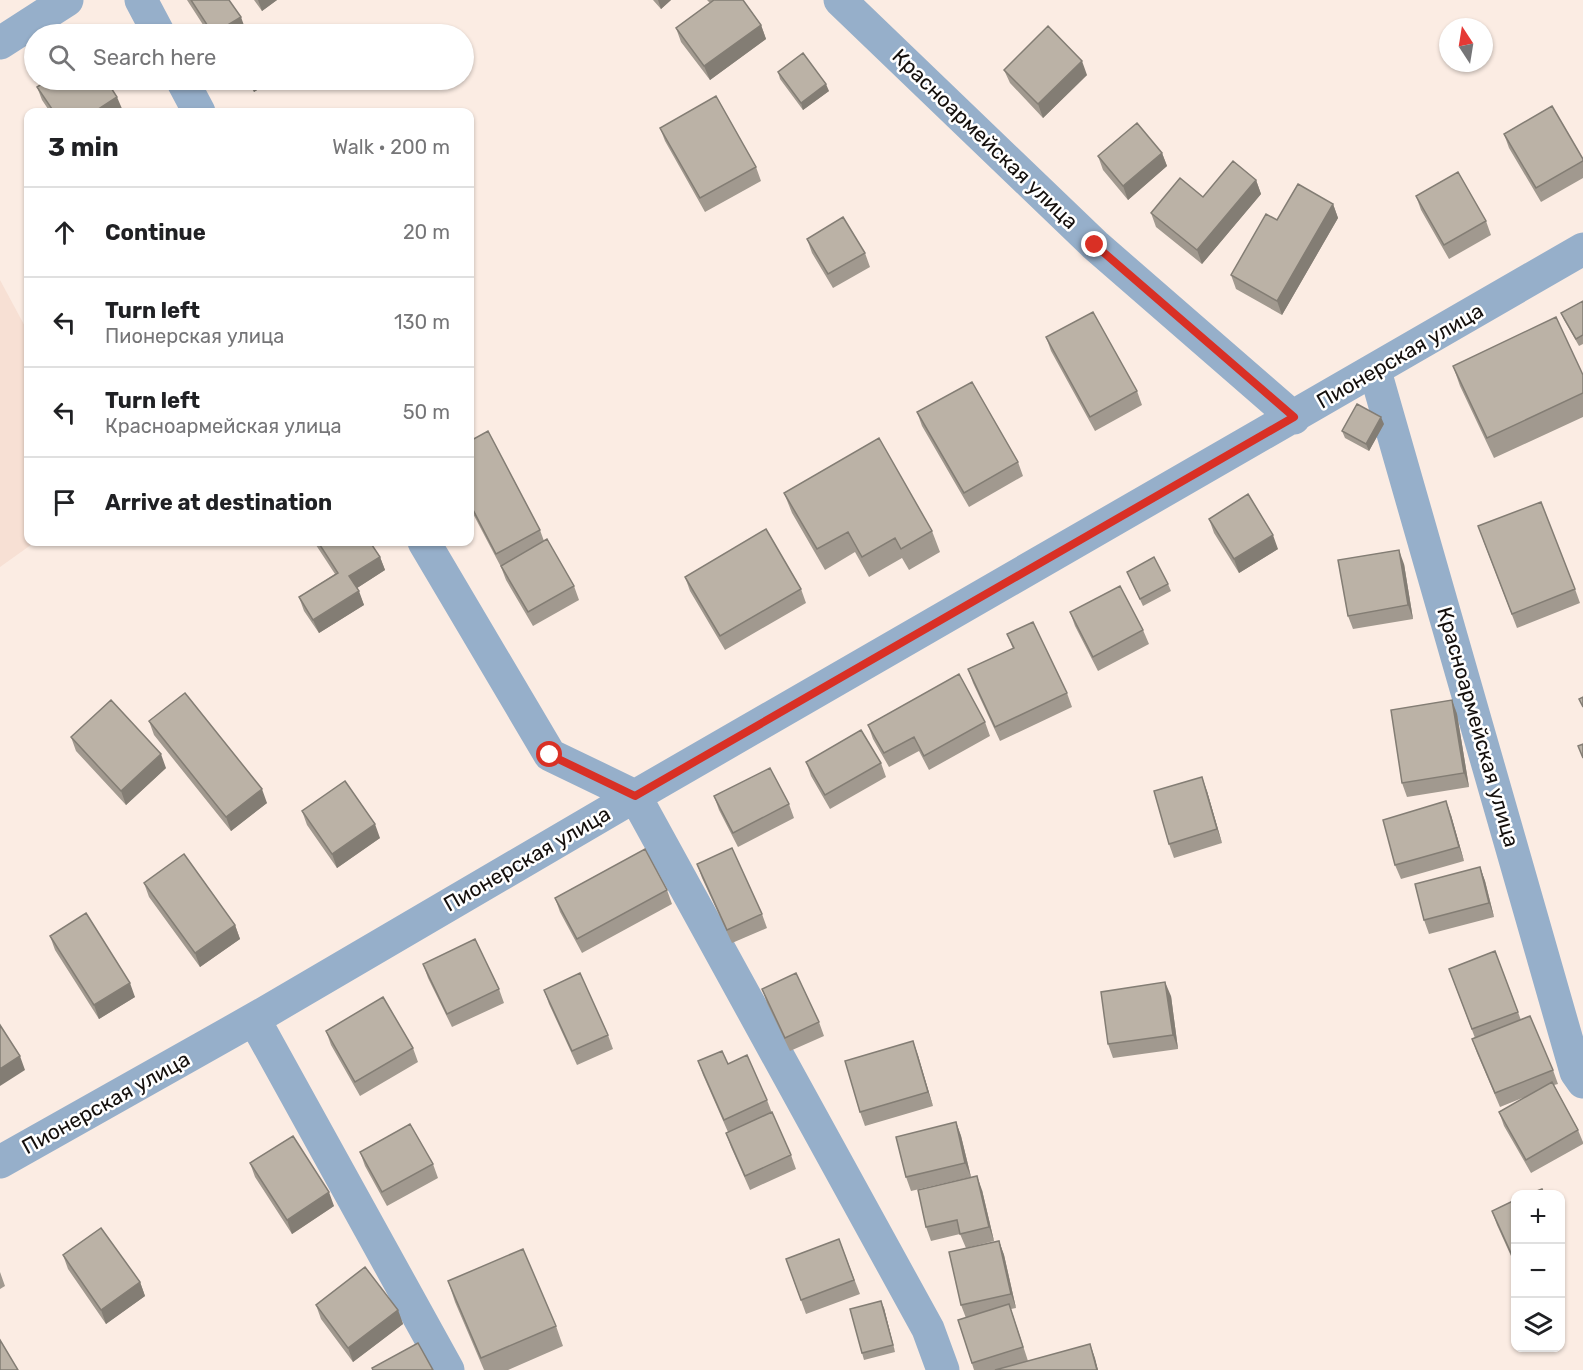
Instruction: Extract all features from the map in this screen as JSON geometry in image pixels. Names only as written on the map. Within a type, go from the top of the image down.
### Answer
[{"type":"street","points":[[30,24],[67,0]]},
{"type":"street","points":[[141,0],[154,24]]},
{"type":"street","name":"Красноармейская улица","points":[[840,0],[1095,245],[1294,417]]},
{"type":"street","points":[[0,43],[24,28]]},
{"type":"street","points":[[187,90],[197,108]]},
{"type":"street","name":"Пионерская улица","points":[[0,1162],[254,1019],[635,796],[1583,249]]},
{"type":"street","name":"Красноармейская улица","points":[[1375,371],[1576,1072],[1583,1082]]},
{"type":"street","points":[[426,546],[550,755],[635,796],[928,1329],[944,1370]]},
{"type":"street","points":[[254,1019],[448,1370]]},
{"type":"shaded area","points":[[0,280],[24,325],[24,546],[29,546],[0,567]]},
{"type":"building","points":[[191,0],[229,0],[241,17],[229,24],[207,24]]},
{"type":"building","points":[[714,0],[743,0],[761,25],[704,66],[676,28]]},
{"type":"building","points":[[1048,26],[1082,61],[1038,104],[1004,70]]},
{"type":"building","points":[[803,53],[826,84],[801,103],[778,72]]},
{"type":"building","points":[[39,90],[112,90],[117,97],[100,108],[51,108]]},
{"type":"building","points":[[716,96],[756,167],[700,198],[660,128]]},
{"type":"building","points":[[1552,106],[1583,161],[1536,188],[1504,134]]},
{"type":"building","points":[[1137,123],[1162,153],[1123,186],[1098,156]]},
{"type":"building","points":[[1233,161],[1256,180],[1197,250],[1151,213],[1180,178],[1203,197]]},
{"type":"building","points":[[1458,172],[1486,221],[1444,245],[1416,196]]},
{"type":"building","points":[[1298,184],[1333,204],[1277,301],[1231,275],[1266,214],[1277,220]]},
{"type":"building","points":[[843,217],[865,253],[828,274],[807,239]]},
{"type":"building","points":[[1583,301],[1583,335],[1576,339],[1561,313]]},
{"type":"building","points":[[1093,312],[1137,391],[1090,417],[1046,337]]},
{"type":"building","points":[[1556,317],[1583,375],[1583,393],[1487,438],[1453,366]]},
{"type":"building","points":[[972,382],[1018,462],[964,493],[917,412]]},
{"type":"building","points":[[1357,404],[1381,417],[1366,444],[1342,431]]},
{"type":"building","points":[[488,431],[540,530],[496,554],[474,512],[474,439]]},
{"type":"building","points":[[879,438],[932,531],[901,549],[895,538],[862,557],[848,532],[817,549],[784,493]]},
{"type":"building","points":[[1248,494],[1273,535],[1234,559],[1209,519]]},
{"type":"building","points":[[1541,502],[1575,589],[1512,614],[1478,526]]},
{"type":"building","points":[[766,529],[801,589],[720,636],[685,577]]},
{"type":"building","points":[[547,539],[574,586],[528,612],[501,566]]},
{"type":"building","points":[[321,546],[373,546],[380,557],[349,576],[359,591],[313,620],[299,597],[338,573]]},
{"type":"building","points":[[1399,550],[1408,605],[1348,616],[1338,560]]},
{"type":"building","points":[[1154,557],[1168,584],[1140,599],[1127,572]]},
{"type":"building","points":[[1120,586],[1143,630],[1093,657],[1070,612]]},
{"type":"building","points":[[1033,622],[1067,693],[995,727],[968,669],[1014,648],[1007,634]]},
{"type":"building","points":[[959,674],[985,722],[924,756],[914,737],[884,753],[868,725]]},
{"type":"building","points":[[185,693],[262,789],[226,817],[149,721]]},
{"type":"building","points":[[111,700],[161,754],[121,791],[71,737]]},
{"type":"building","points":[[1452,700],[1464,773],[1402,783],[1391,710]]},
{"type":"building","points":[[861,730],[881,763],[825,795],[806,762]]},
{"type":"building","points":[[1583,744],[1583,758],[1578,746]]},
{"type":"building","points":[[770,768],[789,804],[733,833],[714,796]]},
{"type":"building","points":[[1202,777],[1217,829],[1169,844],[1154,791]]},
{"type":"building","points":[[345,781],[375,824],[332,854],[302,811]]},
{"type":"building","points":[[1446,801],[1459,847],[1395,865],[1383,820]]},
{"type":"building","points":[[732,848],[762,914],[727,930],[697,864]]},
{"type":"building","points":[[645,849],[667,890],[577,939],[555,898]]},
{"type":"building","points":[[184,854],[235,925],[195,953],[144,883]]},
{"type":"building","points":[[1480,867],[1489,903],[1424,920],[1415,884]]},
{"type":"building","points":[[86,913],[130,983],[94,1005],[50,936]]},
{"type":"building","points":[[475,939],[499,989],[447,1014],[423,964]]},
{"type":"building","points":[[1495,951],[1518,1012],[1472,1029],[1449,969]]},
{"type":"building","points":[[580,973],[608,1035],[572,1051],[544,990]]},
{"type":"building","points":[[796,973],[819,1022],[785,1038],[762,989]]},
{"type":"building","points":[[1165,982],[1173,1035],[1108,1044],[1101,992]]},
{"type":"building","points":[[383,997],[413,1048],[355,1082],[326,1031]]},
{"type":"building","points":[[1530,1016],[1553,1070],[1495,1093],[1472,1039]]},
{"type":"building","points":[[0,1025],[20,1056],[0,1069]]},
{"type":"building","points":[[913,1041],[928,1092],[860,1112],[845,1061]]},
{"type":"building","points":[[722,1051],[728,1064],[747,1055],[767,1100],[724,1120],[698,1061]]},
{"type":"building","points":[[1552,1082],[1578,1130],[1526,1160],[1499,1112]]},
{"type":"building","points":[[772,1112],[791,1155],[745,1176],[726,1133]]},
{"type":"building","points":[[956,1122],[965,1163],[906,1177],[896,1137]]},
{"type":"building","points":[[410,1124],[433,1164],[382,1192],[360,1152]]},
{"type":"building","points":[[293,1136],[329,1192],[287,1220],[250,1163]]},
{"type":"building","points":[[977,1176],[989,1227],[960,1234],[957,1220],[926,1227],[918,1190]]},
{"type":"building","points":[[1511,1202],[1511,1253],[1492,1211]]},
{"type":"building","points":[[101,1228],[140,1282],[101,1310],[63,1255]]},
{"type":"building","points":[[839,1239],[854,1280],[801,1300],[786,1259]]},
{"type":"building","points":[[999,1241],[1011,1294],[961,1305],[949,1252]]},
{"type":"building","points":[[523,1249],[556,1326],[481,1358],[448,1281]]},
{"type":"building","points":[[365,1267],[398,1310],[348,1348],[316,1305]]},
{"type":"building","points":[[881,1301],[893,1345],[862,1353],[850,1309]]},
{"type":"building","points":[[1009,1304],[1023,1347],[972,1363],[958,1320]]},
{"type":"building","points":[[0,1340],[18,1370],[0,1370]]},
{"type":"building","points":[[418,1343],[433,1370],[373,1370],[372,1368]]},
{"type":"building","points":[[1090,1344],[1097,1370],[995,1370]]},
{"type":"route","points":[[550,755],[635,796],[1294,417],[1095,245]]}]
